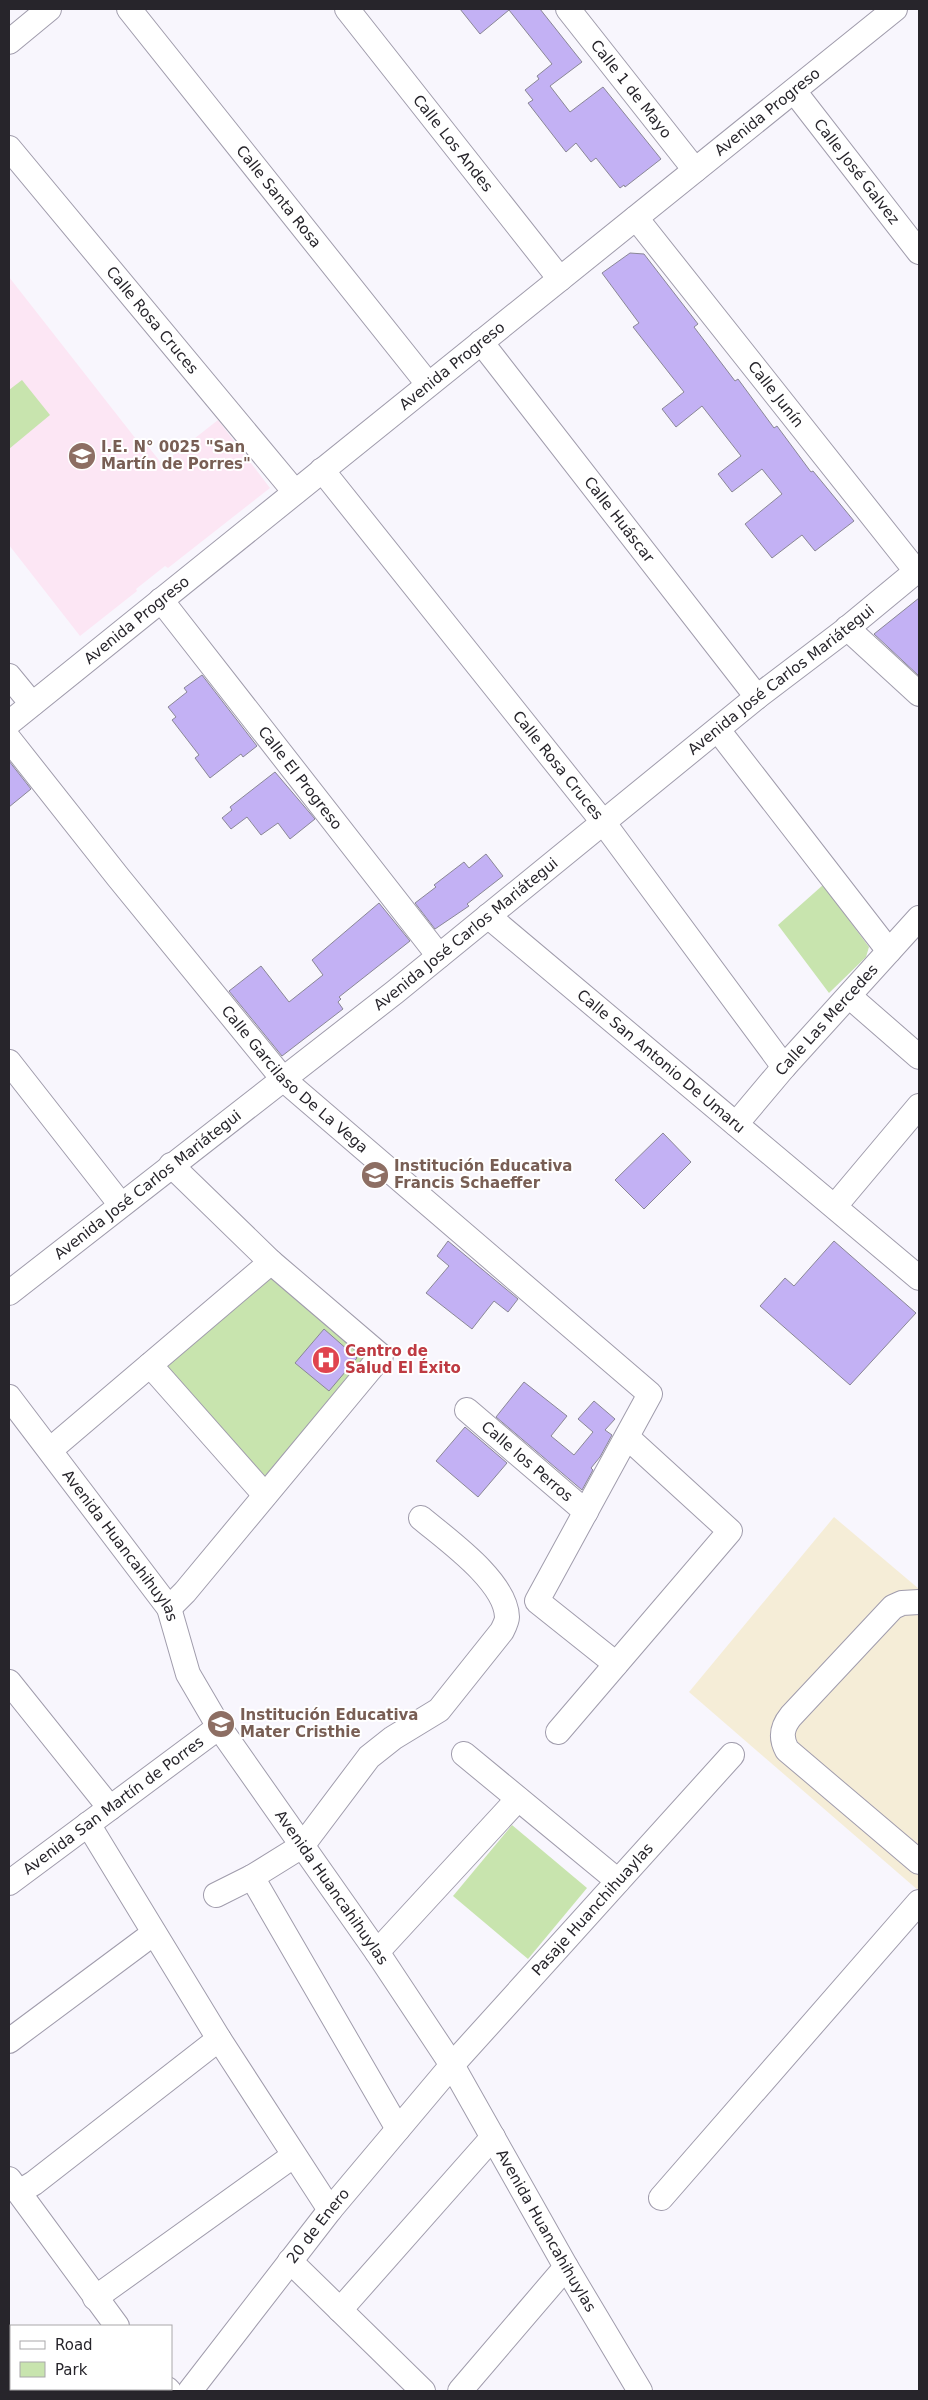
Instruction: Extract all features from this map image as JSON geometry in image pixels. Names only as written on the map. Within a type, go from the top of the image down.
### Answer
[{"type":"street","points":[[9,42],[49,9]]},
{"type":"street","name":"Calle Santa Rosa","points":[[129,9],[428,384]]},
{"type":"street","name":"Calle Los Andes","points":[[347,9],[560,279]]},
{"type":"street","name":"Calle 1 de Mayo","points":[[568,9],[695,170]]},
{"type":"street","name":"Avenida Progreso","points":[[9,723],[895,9]]},
{"type":"street","name":"Calle José Galvez","points":[[794,91],[919,252]]},
{"type":"street","name":"Calle Rosa Cruces","points":[[9,148],[295,492]]},
{"type":"street","name":"Calle Junín","points":[[636,218],[918,570]]},
{"type":"street","name":"Calle Huáscar","points":[[481,342],[757,697]]},
{"type":"street","name":"Calle Rosa Cruces","points":[[322,470],[603,822],[784,1067]]},
{"type":"street","name":"Avenida José Carlos Mariátegui","points":[[9,1293],[439,956],[757,697],[847,628],[918,570]]},
{"type":"street","name":"Calle El Progreso","points":[[161,600],[439,956]]},
{"type":"street","points":[[847,628],[919,694]]},
{"type":"street","points":[[9,676],[32,704]]},
{"type":"street","points":[[718,730],[890,951]]},
{"type":"street","name":"Calle Garcilaso De La Vega","points":[[9,739],[118,877],[283,1078],[650,1394],[626,1437]]},
{"type":"street","name":"Calle San Antonio De Umaru","points":[[488,916],[919,1278]]},
{"type":"street","name":"Calle Las Mercedes","points":[[736,1124],[784,1067],[919,918]]},
{"type":"street","points":[[849,996],[919,1057]]},
{"type":"street","points":[[9,1062],[121,1205]]},
{"type":"street","points":[[835,1206],[919,1106]]},
{"type":"street","points":[[169,1608],[185,1592],[381,1356],[271,1262],[171,1165]]},
{"type":"street","points":[[50,1450],[271,1262]]},
{"type":"street","points":[[150,1365],[265,1495]]},
{"type":"street","name":"Avenida Huancahihuylas","points":[[9,1396],[169,1608],[188,1674],[219,1727],[377,1952],[452,2065],[566,2267],[640,2391]]},
{"type":"street","name":"Calle los Perros","points":[[467,1410],[586,1512]]},
{"type":"street","points":[[558,1732],[730,1531],[626,1437],[537,1601],[616,1664]]},
{"type":"street","points":[[216,1895],[252,1878],[302,1846],[369,1757],[392,1738],[439,1710],[489,1651],[505,1624],[507,1617],[500,1596],[482,1570],[421,1518]]},
{"type":"street","points":[[919,1602],[902,1603],[893,1607],[791,1716],[783,1727],[782,1734],[786,1750],[919,1862]]},
{"type":"street","points":[[9,1682],[110,1808]]},
{"type":"street","name":"Avenida San Martín de Porres","points":[[9,1883],[219,1727]]},
{"type":"street","points":[[464,1754],[618,1881]]},
{"type":"street","name":"Pasaje Huanchihuaylas","points":[[452,2065],[732,1755]]},
{"type":"street","points":[[377,1952],[518,1799]]},
{"type":"street","points":[[88,1824],[293,2156],[330,2210]]},
{"type":"street","points":[[252,1878],[398,2129]]},
{"type":"street","points":[[661,2198],[919,1902]]},
{"type":"street","points":[[9,2041],[154,1933]]},
{"type":"street","points":[[116,2325],[94,2298],[14,2185],[34,2183],[220,2039]]},
{"type":"street","name":"20 de Enero","points":[[203,2387],[290,2261],[330,2210],[452,2065]]},
{"type":"street","points":[[340,2310],[493,2138]]},
{"type":"street","points":[[94,2298],[293,2156]]},
{"type":"street","points":[[290,2261],[423,2391]]},
{"type":"street","points":[[460,2391],[566,2267]]},
{"type":"shaded area","name":"I.E. N° 0025 \"San Martín de Porres\"","points":[[9,277],[143,448],[147,445],[162,464],[218,420],[270,488],[168,568],[165,566],[80,636],[9,545]]},
{"type":"shaded area","points":[[834,1517],[919,1589],[919,1891],[689,1692]]},
{"type":"green space","points":[[22,380],[50,415],[9,449],[9,390]]},
{"type":"green space","points":[[823,885],[869,947],[866,957],[829,993],[778,925]]},
{"type":"green space","points":[[269,1271],[368,1357],[266,1481],[159,1365]]},
{"type":"green space","points":[[512,1825],[587,1888],[528,1959],[453,1896]]},
{"type":"building","points":[[460,9],[540,9],[582,62],[550,86],[570,112],[603,87],[661,159],[625,187],[624,185],[620,188],[596,158],[591,162],[576,143],[566,152],[528,103],[533,100],[525,90],[539,79],[537,76],[552,64],[509,10],[480,34]]},
{"type":"building","points":[[630,253],[644,254],[698,324],[694,327],[735,381],[738,379],[774,428],[777,426],[811,472],[813,471],[854,521],[815,551],[802,535],[772,558],[745,524],[782,494],[762,469],[732,492],[718,474],[741,456],[702,406],[676,427],[662,409],[684,392],[633,327],[639,323],[602,273]]},
{"type":"building","points":[[919,598],[919,676],[874,634]]},
{"type":"building","points":[[202,675],[257,746],[243,757],[241,754],[210,778],[195,758],[199,755],[172,720],[176,717],[168,707],[187,692],[184,688]]},
{"type":"building","points":[[9,761],[31,789],[9,807]]},
{"type":"building","points":[[275,772],[315,819],[290,839],[278,823],[261,835],[247,817],[231,829],[222,818],[232,810],[230,807]]},
{"type":"building","points":[[486,854],[503,876],[467,904],[469,906],[435,929],[415,903],[436,887],[434,885],[464,862],[469,868]]},
{"type":"building","points":[[379,903],[410,941],[339,997],[341,999],[338,1002],[343,1009],[282,1056],[229,991],[261,966],[289,1002],[323,975],[312,960]]},
{"type":"building","points":[[663,1133],[691,1162],[644,1209],[615,1180]]},
{"type":"building","points":[[448,1241],[518,1299],[508,1312],[494,1301],[472,1329],[426,1293],[449,1266],[437,1256]]},
{"type":"building","points":[[834,1241],[916,1313],[850,1385],[760,1306],[785,1278],[794,1286]]},
{"type":"building","name":"Centro de Salud El Éxito","points":[[324,1329],[357,1358],[329,1391],[295,1363]]},
{"type":"building","points":[[524,1382],[567,1416],[551,1436],[574,1455],[593,1432],[578,1419],[594,1401],[615,1419],[605,1430],[612,1435],[600,1457],[591,1468],[593,1470],[582,1490],[496,1417]]},
{"type":"building","points":[[465,1427],[507,1463],[478,1497],[436,1461]]},
{"type":"place","name":"I.E. N° 0025 \"San Martín de Porres\"","points":[[82,456]]},
{"type":"place","name":"Institución Educativa Francis Schaeffer","points":[[375,1175]]},
{"type":"place","name":"Centro de Salud El Éxito","points":[[326,1360]]},
{"type":"place","name":"Institución Educativa Mater Cristhie","points":[[221,1724]]}]
